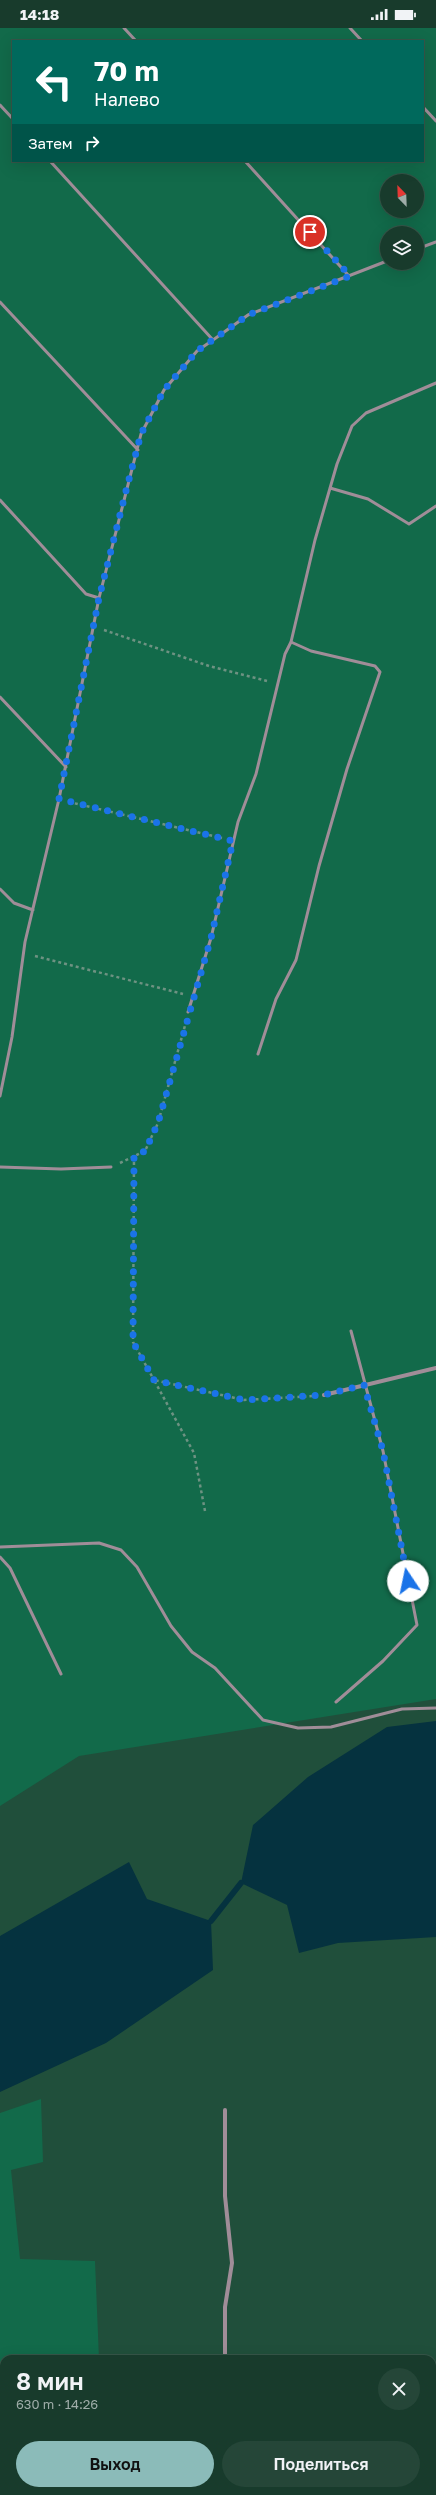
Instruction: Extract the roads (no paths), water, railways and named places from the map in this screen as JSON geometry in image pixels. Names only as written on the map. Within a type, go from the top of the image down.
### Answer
[{"type":"street","points":[[324,1395],[436,1368]]},
{"type":"street","points":[[224,2355],[225,2306],[232,2263],[225,2196],[225,2110]]},
{"type":"lane","points":[[124,28],[135,40]]},
{"type":"lane","points":[[350,28],[361,40]]},
{"type":"lane","points":[[0,105],[12,118]]},
{"type":"lane","points":[[424,108],[436,121]]},
{"type":"lane","points":[[51,162],[213,340]]},
{"type":"lane","points":[[246,162],[350,276]]},
{"type":"lane","points":[[424,246],[436,242]]},
{"type":"lane","points":[[0,1096],[24,953],[66,767],[99,598],[141,434],[164,390],[197,351],[248,315],[380,264]]},
{"type":"lane","points":[[0,302],[138,450]]},
{"type":"lane","points":[[188,1012],[211,938],[233,841],[256,774],[285,654],[291,642],[315,540],[330,488],[352,426],[366,413],[436,383]]},
{"type":"lane","points":[[330,488],[368,499],[409,524],[436,506]]},
{"type":"lane","points":[[0,500],[86,594],[99,598]]},
{"type":"lane","points":[[258,1054],[276,999],[296,960],[324,851],[380,672],[375,666],[311,651],[291,642]]},
{"type":"lane","points":[[0,697],[66,767]]},
{"type":"lane","points":[[0,889],[14,902],[33,910]]},
{"type":"lane","points":[[0,1074],[4,1076]]},
{"type":"lane","points":[[0,1167],[61,1169],[111,1167]]},
{"type":"lane","points":[[336,1702],[384,1661],[417,1625],[383,1451],[364,1385],[351,1331]]},
{"type":"lane","points":[[0,1548],[98,1543],[121,1550],[137,1567],[170,1626],[192,1652],[215,1668],[263,1720],[298,1728],[331,1727],[402,1709],[436,1708]]},
{"type":"lane","points":[[0,1557],[10,1568],[61,1674]]},
{"type":"water","points":[[436,1721],[436,1937],[338,1943],[299,1953],[287,1905],[241,1883],[253,1825],[308,1777],[387,1727]]},
{"type":"water","points":[[129,1862],[147,1899],[211,1921],[213,1970],[106,2043],[0,2092],[0,1936]]},
{"type":"waterway","points":[[211,1921],[241,1883]]}]
